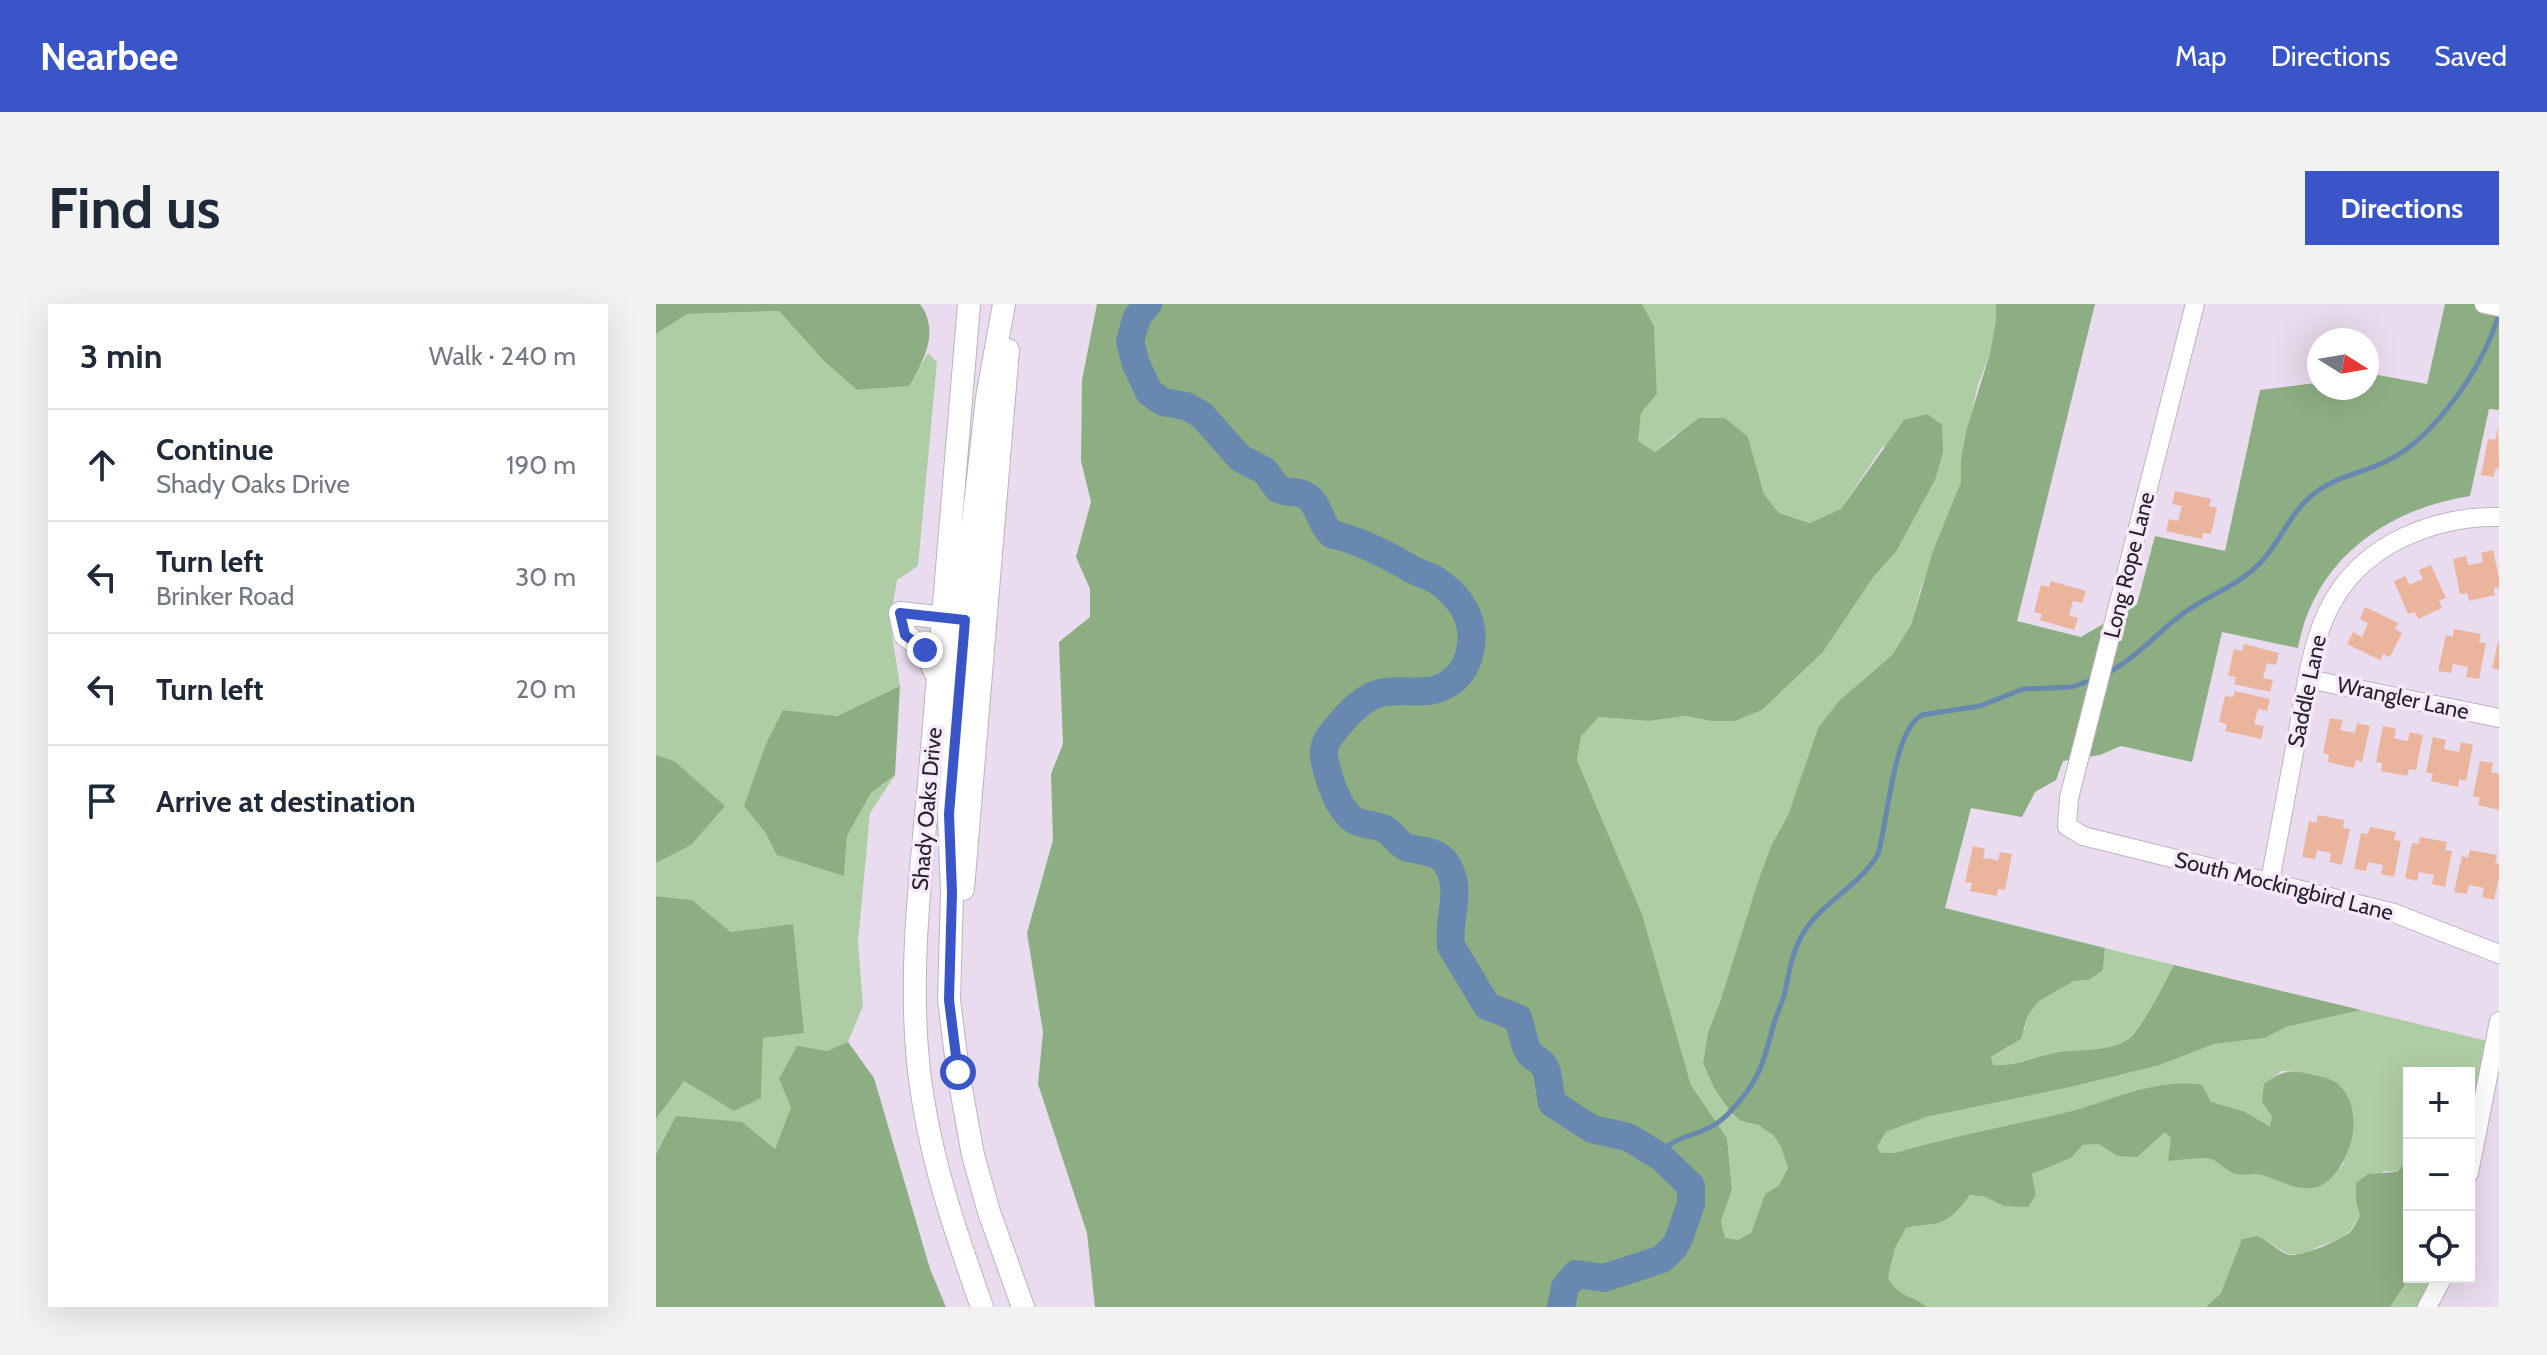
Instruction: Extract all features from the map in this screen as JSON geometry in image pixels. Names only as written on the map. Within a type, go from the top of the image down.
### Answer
[{"type":"street","name":"Shady Oaks Drive","points":[[969,304],[949,814],[952,893],[949,1000],[973,1155],[989,1212],[1023,1307]]},
{"type":"street","name":"Shady Oaks Drive","points":[[982,1307],[938,1175],[926,1117],[917,1050],[915,971],[938,679],[955,618],[1004,304]]},
{"type":"street","name":"Shady Oaks Drive","points":[[956,1050],[961,916],[1010,304]]},
{"type":"street","name":"Long Rope Lane","points":[[2067,826],[2066,813],[2079,758],[2195,304]]},
{"type":"street","points":[[2484,304],[2499,307]]},
{"type":"street","name":"Saddle Lane","points":[[2270,881],[2316,642],[2333,600],[2363,563],[2399,540],[2442,522],[2481,516],[2499,517]]},
{"type":"street","points":[[938,679],[929,654],[918,642],[905,635],[900,613],[955,618]]},
{"type":"street","name":"Wrangler Lane","points":[[2308,679],[2499,718]]},
{"type":"street","name":"South Mockingbird Lane","points":[[2067,826],[2083,836],[2394,913],[2499,954]]},
{"type":"street","points":[[2475,1143],[2499,1021]]},
{"type":"street","points":[[2427,1307],[2440,1283]]},
{"type":"green space","points":[[656,304],[920,304],[929,325],[928,346],[909,386],[857,390],[824,361],[779,311],[687,314],[656,334]]},
{"type":"green space","points":[[1097,304],[1642,304],[1654,326],[1657,394],[1641,413],[1638,441],[1655,452],[1699,418],[1725,418],[1748,437],[1764,494],[1779,513],[1810,523],[1841,509],[1904,420],[1927,414],[1942,425],[1943,452],[1935,480],[1896,552],[1874,576],[1823,652],[1762,710],[1735,721],[1711,721],[1686,716],[1649,721],[1599,717],[1581,736],[1577,760],[1642,914],[1691,1085],[1727,1138],[1732,1189],[1721,1222],[1725,1238],[1738,1240],[1751,1233],[1765,1194],[1779,1185],[1788,1168],[1773,1135],[1758,1125],[1741,1121],[1730,1112],[1714,1088],[1703,1063],[1708,1032],[1758,881],[1771,846],[1788,815],[1818,728],[1839,701],[1892,655],[1911,625],[1933,551],[1961,482],[1961,459],[1967,428],[1990,353],[1996,304],[2095,304],[2017,621],[2081,637],[2137,604],[2155,536],[2225,551],[2260,390],[2307,384],[2307,400],[2379,400],[2379,375],[2427,384],[2445,304],[2499,304],[2499,410],[2489,409],[2470,496],[2410,513],[2358,544],[2337,565],[2320,589],[2298,648],[2222,632],[2192,762],[2121,746],[2100,755],[2063,761],[2056,780],[2035,792],[2022,817],[1971,808],[1945,908],[2105,948],[2103,970],[2089,980],[2074,981],[2039,1001],[2028,1015],[2021,1039],[1991,1057],[1993,1065],[2068,1051],[2104,1048],[2128,1039],[2140,1025],[2174,965],[2361,1010],[2286,1027],[2265,1038],[2214,1044],[2160,1065],[2071,1087],[1926,1117],[1886,1132],[1877,1147],[1881,1153],[1895,1153],[2064,1113],[2150,1087],[2184,1083],[2202,1085],[2211,1102],[2243,1111],[2270,1126],[2272,1116],[2262,1102],[2264,1084],[2280,1074],[2296,1072],[2332,1080],[2346,1094],[2351,1106],[2353,1133],[2338,1170],[2322,1185],[2305,1189],[2262,1175],[2240,1175],[2207,1158],[2168,1161],[2171,1138],[2165,1132],[2137,1157],[2117,1156],[2099,1144],[2083,1145],[2071,1158],[2032,1174],[2036,1195],[2028,1207],[2004,1206],[1985,1197],[1970,1195],[1944,1221],[1906,1228],[1895,1248],[1888,1278],[1902,1293],[1927,1307],[1095,1307],[1087,1233],[1038,1084],[1043,1032],[1027,933],[1053,840],[1051,774],[1063,744],[1059,642],[1090,617],[1090,589],[1076,557],[1091,502],[1081,461],[1082,380]]},
{"type":"green space","points":[[1642,304],[1996,304],[1990,353],[1978,385],[1961,459],[1961,482],[1920,591],[1911,626],[1892,655],[1863,680],[1818,728],[1788,815],[1771,846],[1758,881],[1708,1032],[1703,1063],[1714,1088],[1730,1113],[1773,1135],[1788,1168],[1779,1185],[1765,1194],[1751,1233],[1738,1241],[1725,1239],[1721,1222],[1732,1189],[1727,1138],[1691,1085],[1642,914],[1577,760],[1581,735],[1599,717],[1649,721],[1686,716],[1711,721],[1735,721],[1762,710],[1823,652],[1874,576],[1896,552],[1935,480],[1883,446],[1841,509],[1811,523],[1779,513],[1764,494],[1748,437],[1675,435],[1655,452],[1637,441],[1641,413],[1657,394],[1654,326]]},
{"type":"green space","points":[[779,311],[824,361],[857,390],[909,386],[928,353],[937,362],[918,566],[897,580],[890,622],[900,686],[837,716],[783,710],[745,806],[778,855],[844,875],[847,836],[871,793],[895,775],[870,813],[858,942],[863,1006],[848,1042],[827,1051],[791,1107],[775,1149],[676,1116],[656,1154],[656,1119],[684,1080],[761,1098],[763,1038],[804,1032],[731,932],[692,900],[656,896],[656,863],[691,845],[674,761],[656,755],[656,334],[687,314]]},
{"type":"green space","points":[[900,686],[895,775],[871,793],[847,836],[844,876],[777,855],[765,832],[744,806],[766,744],[783,710],[837,716]]},
{"type":"green space","points":[[656,755],[674,761],[725,806],[691,845],[656,863]]},
{"type":"green space","points":[[656,896],[692,900],[731,932],[793,924],[804,1033],[763,1038],[761,1098],[734,1111],[684,1081],[656,1119]]},
{"type":"green space","points":[[2105,948],[2174,965],[2133,1034],[2120,1043],[2103,1048],[2060,1052],[1992,1065],[1991,1057],[2009,1047],[2025,1029],[2028,1015],[2039,1001],[2074,981],[2089,980],[2103,970]]},
{"type":"green space","points":[[2361,1010],[2495,1043],[2475,1143],[2475,1067],[2403,1067],[2403,1167],[2397,1172],[2384,1171],[2356,1202],[2360,1216],[2344,1237],[2297,1255],[2266,1240],[2228,1278],[2221,1293],[2206,1307],[1927,1307],[1902,1293],[1888,1278],[1895,1248],[1906,1228],[1944,1221],[1970,1195],[1985,1197],[2004,1206],[2036,1195],[2032,1174],[2071,1158],[2083,1145],[2099,1144],[2117,1156],[2165,1131],[2171,1138],[2169,1161],[2206,1157],[2236,1173],[2263,1175],[2306,1189],[2322,1184],[2344,1163],[2299,1072],[2282,1071],[2264,1084],[2272,1116],[2271,1126],[2243,1111],[2150,1088],[2069,1112],[1895,1153],[1881,1153],[1877,1147],[1886,1132],[1926,1117],[2160,1065],[2214,1044],[2265,1038],[2286,1027]]},
{"type":"green space","points":[[848,1042],[874,1078],[930,1269],[946,1307],[656,1307],[656,1154],[676,1116],[742,1122],[775,1149],[791,1107],[779,1079],[797,1046],[827,1051]]},
{"type":"green space","points":[[2403,1166],[2403,1283],[2406,1283],[2390,1307],[2206,1307],[2221,1293],[2242,1239],[2257,1236],[2291,1255],[2330,1243],[2350,1232],[2360,1216],[2356,1183],[2368,1174],[2397,1172]]},
{"type":"green space","points":[[2406,1283],[2440,1283],[2427,1307],[2390,1307]]},
{"type":"building","points":[[2498,428],[2499,469],[2496,468],[2493,477],[2481,475],[2488,439],[2495,440]]},
{"type":"building","points":[[2175,491],[2211,499],[2209,506],[2217,508],[2211,534],[2203,533],[2202,539],[2166,531],[2169,519],[2178,521],[2182,506],[2172,504]]},
{"type":"building","points":[[2493,550],[2499,587],[2494,588],[2495,595],[2469,601],[2467,593],[2460,594],[2453,559],[2466,556],[2468,565],[2475,564],[2483,562],[2481,553]]},
{"type":"building","points":[[2431,565],[2446,598],[2439,601],[2442,608],[2418,619],[2415,612],[2408,614],[2394,581],[2406,576],[2409,585],[2423,579],[2419,570]]},
{"type":"building","points":[[2051,581],[2086,591],[2082,603],[2073,601],[2069,615],[2078,618],[2074,630],[2040,620],[2042,614],[2034,612],[2041,585],[2049,587]]},
{"type":"building","points":[[2365,607],[2398,623],[2395,629],[2402,633],[2390,657],[2383,654],[2380,660],[2347,644],[2353,632],[2362,637],[2368,623],[2360,619]]},
{"type":"building","points":[[2454,629],[2481,634],[2479,642],[2486,643],[2479,679],[2466,677],[2468,667],[2453,664],[2451,673],[2438,671],[2446,635],[2453,637]]},
{"type":"building","points":[[2499,642],[2499,670],[2492,668]]},
{"type":"building","points":[[2244,644],[2279,653],[2276,665],[2267,663],[2263,678],[2273,680],[2270,692],[2234,684],[2236,677],[2228,676],[2234,649],[2242,651]]},
{"type":"building","points":[[2235,691],[2270,699],[2267,711],[2258,709],[2254,724],[2264,726],[2261,739],[2225,731],[2227,724],[2219,722],[2225,696],[2233,697]]},
{"type":"building","points":[[2330,718],[2343,720],[2340,730],[2355,733],[2357,723],[2370,726],[2362,762],[2356,760],[2354,768],[2328,762],[2329,755],[2323,753]]},
{"type":"building","points":[[2383,726],[2396,729],[2394,738],[2401,740],[2408,741],[2410,732],[2423,735],[2416,770],[2409,769],[2407,776],[2381,771],[2382,763],[2376,762]]},
{"type":"building","points":[[2433,737],[2446,740],[2444,749],[2459,752],[2461,742],[2473,745],[2466,781],[2459,779],[2458,787],[2431,781],[2433,774],[2426,772]]},
{"type":"building","points":[[2480,761],[2493,763],[2491,772],[2499,774],[2499,810],[2478,805],[2480,798],[2473,796]]},
{"type":"building","points":[[2318,815],[2344,820],[2343,828],[2350,829],[2342,865],[2330,862],[2331,853],[2317,850],[2315,859],[2302,857],[2309,821],[2316,823]]},
{"type":"building","points":[[2370,827],[2396,832],[2394,840],[2401,841],[2394,877],[2381,874],[2383,865],[2368,862],[2366,871],[2354,869],[2361,833],[2368,834]]},
{"type":"building","points":[[2420,837],[2447,842],[2445,850],[2452,851],[2445,887],[2432,884],[2434,875],[2419,872],[2417,881],[2405,878],[2412,843],[2419,844]]},
{"type":"building","points":[[1973,846],[1985,849],[1983,858],[1998,861],[2000,852],[2012,854],[2005,890],[1998,889],[1997,896],[1970,891],[1972,883],[1965,882]]},
{"type":"building","points":[[2470,850],[2497,855],[2495,863],[2499,864],[2499,878],[2494,900],[2482,897],[2484,888],[2469,885],[2467,894],[2454,892],[2462,856],[2468,858]]},
{"type":"waterway","points":[[1148,304],[1137,317],[1130,341],[1136,364],[1149,392],[1163,402],[1186,406],[1202,415],[1240,458],[1265,471],[1278,489],[1310,498],[1331,534],[1371,548],[1436,580],[1452,593],[1468,617],[1472,636],[1470,651],[1465,666],[1455,678],[1436,689],[1379,693],[1359,704],[1330,736],[1325,744],[1324,758],[1335,793],[1350,816],[1356,821],[1385,829],[1405,847],[1434,854],[1446,863],[1454,883],[1451,946],[1487,1006],[1518,1018],[1526,1047],[1547,1072],[1552,1103],[1592,1129],[1628,1137],[1661,1157],[1691,1186],[1691,1204],[1679,1238],[1662,1259],[1604,1278],[1576,1274],[1565,1287],[1561,1307]]},
{"type":"waterway","points":[[2104,675],[2135,655],[2181,615],[2249,573],[2272,549],[2302,505],[2319,490],[2387,461],[2423,435],[2470,377],[2499,314]]},
{"type":"waterway","points":[[1657,1155],[1675,1142],[1720,1121],[1753,1083],[1766,1052],[1800,939],[1817,915],[1860,877],[1878,854],[1898,757],[1912,724],[1922,715],[1980,706],[2023,689],[2072,687],[2095,679]]},
{"type":"route","points":[[925,650],[905,635],[900,613],[965,620],[949,814],[952,893],[949,1000],[958,1072]]}]
